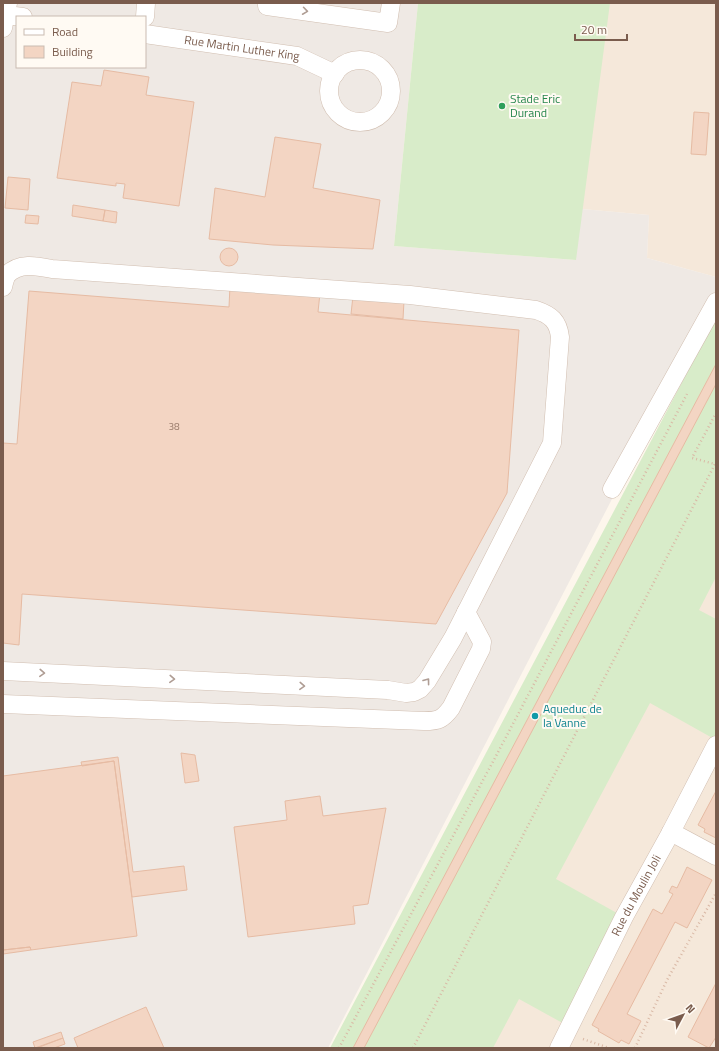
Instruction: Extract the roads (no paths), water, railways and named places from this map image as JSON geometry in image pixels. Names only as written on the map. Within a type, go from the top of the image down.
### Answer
[{"type":"street","points":[[145,16],[146,3]]},
{"type":"street","points":[[267,3],[267,6],[388,23],[391,3]]},
{"type":"street","points":[[5,15],[16,16]]},
{"type":"street","name":"Rue Martin Luther King","points":[[146,34],[297,56],[335,74]]},
{"type":"street","points":[[3,287],[6,276],[17,268],[33,265],[52,270],[410,295],[536,310],[548,314],[558,326],[560,337],[552,443],[453,638],[427,681],[420,689],[414,692],[406,693],[388,690],[3,671]]},
{"type":"street","points":[[612,489],[716,302]]},
{"type":"street","points":[[3,704],[416,721],[438,720],[445,716],[451,708],[481,649],[482,642],[466,612]]},
{"type":"street","name":"Rue du Moulin Joli","points":[[563,1040],[624,917],[672,832],[716,745]]},
{"type":"street","points":[[672,832],[716,856]]},
{"type":"place","name":"Stade Eric Durand","points":[[502,106]]},
{"type":"place","name":"Aqueduc de la Vanne","points":[[535,716]]}]
